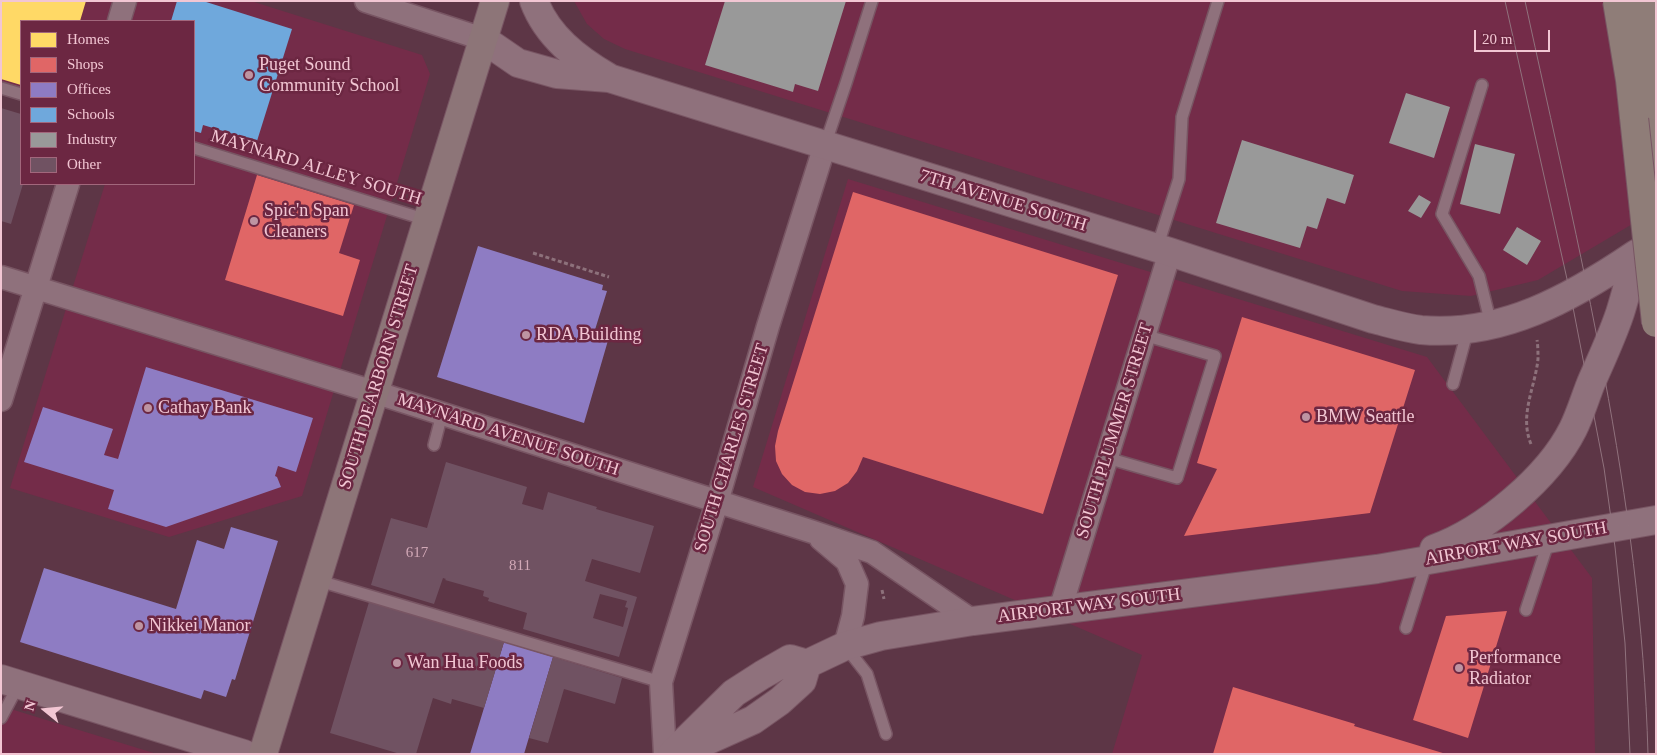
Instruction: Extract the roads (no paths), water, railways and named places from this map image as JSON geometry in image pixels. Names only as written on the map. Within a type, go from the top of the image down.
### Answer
[{"type":"highway","points":[[1617,1],[1630,80],[1656,324]]},
{"type":"highway","points":[[1630,1],[1638,67],[1656,158]]},
{"type":"highway","points":[[1645,1],[1656,106]]},
{"type":"main road","name":"SOUTH DEARBORN STREET","points":[[263,754],[495,1]]},
{"type":"main road","points":[[534,1],[544,23],[554,36],[580,59],[609,78]]},
{"type":"main road","name":"7TH AVENUE SOUTH","points":[[483,39],[518,63],[558,74],[609,78],[1164,250],[1399,326],[1422,330],[1480,328],[1528,314],[1596,282],[1646,248]]},
{"type":"main road","name":"AIRPORT WAY SOUTH","points":[[1377,569],[1440,547],[1485,522],[1531,485],[1552,460],[1572,430],[1646,248]]},
{"type":"main road","name":"AIRPORT WAY SOUTH","points":[[672,754],[734,693],[790,659],[807,664],[845,646],[881,636],[973,621],[1377,569],[1656,520]]},
{"type":"main road","points":[[679,754],[753,720],[780,701],[802,681],[807,664]]},
{"type":"main road","points":[[10,682],[244,754]]},
{"type":"street","points":[[119,20],[125,1]]},
{"type":"street","name":"7TH AVENUE SOUTH","points":[[366,1],[483,39]]},
{"type":"street","name":"SOUTH CHARLES STREET","points":[[665,754],[660,682],[825,145]]},
{"type":"street","points":[[1,400],[68,185]]},
{"type":"street","name":"SOUTH PLUMMER STREET","points":[[1060,610],[1144,335],[1164,250]]},
{"type":"street","name":"MAYNARD AVENUE SOUTH","points":[[1,277],[374,392],[872,552],[973,621]]},
{"type":"street","name":"MAYNARD AVENUE SOUTH","points":[[813,532],[847,561],[857,584],[853,616],[845,646]]},
{"type":"lane","points":[[825,145],[872,1]]},
{"type":"lane","points":[[1164,250],[1178,179],[1182,117],[1218,1]]},
{"type":"lane","points":[[1630,1],[1656,10]]},
{"type":"lane","points":[[1452,384],[1480,328],[1479,276],[1442,214],[1482,85]]},
{"type":"lane","points":[[1,88],[20,94]]},
{"type":"lane","name":"MAYNARD ALLEY SOUTH","points":[[195,148],[427,220]]},
{"type":"lane","points":[[1107,458],[1177,478],[1215,356],[1144,335]]},
{"type":"lane","points":[[434,445],[442,414]]},
{"type":"lane","points":[[1526,610],[1550,538]]},
{"type":"lane","points":[[1406,628],[1427,560]]},
{"type":"lane","points":[[316,580],[660,682]]},
{"type":"lane","points":[[845,646],[867,674],[886,734]]},
{"type":"lane","points":[[1,718],[10,682]]},
{"type":"tram line","points":[[1505,1],[1571,297],[1604,468],[1615,547],[1625,643],[1630,754]]},
{"type":"tram line","points":[[1525,1],[1586,281],[1620,469],[1633,563],[1643,658],[1648,754]]},
{"type":"place","name":"Puget Sound Community School","points":[[249,75]]},
{"type":"place","name":"Spic'n Span Cleaners","points":[[254,221]]},
{"type":"place","name":"RDA Building","points":[[526,335]]},
{"type":"place","name":"Cathay Bank","points":[[148,408]]},
{"type":"place","name":"BMW Seattle","points":[[1306,417]]},
{"type":"place","name":"Nikkei Manor","points":[[139,626]]},
{"type":"place","name":"Wan Hua Foods","points":[[397,663]]},
{"type":"place","name":"Performance Radiator","points":[[1459,668]]}]
